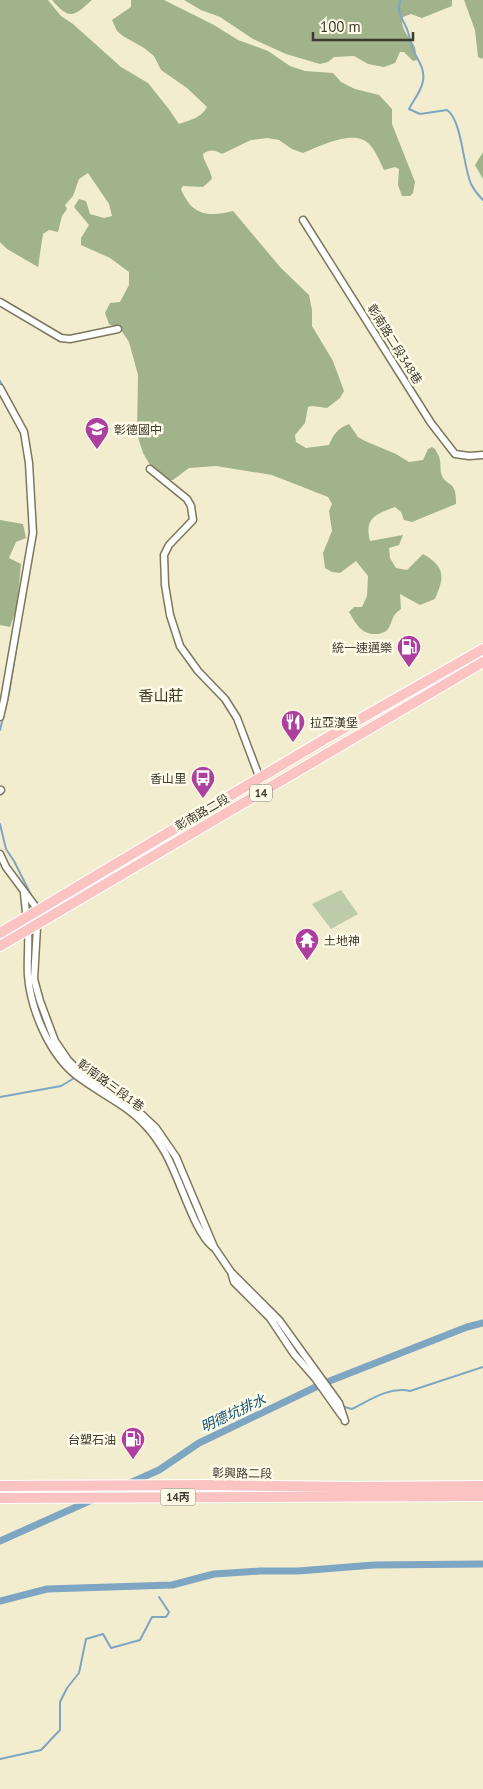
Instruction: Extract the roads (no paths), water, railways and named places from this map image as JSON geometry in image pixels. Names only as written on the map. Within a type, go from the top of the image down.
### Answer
[{"type":"main road","name":"彰南路二段","points":[[38,910],[260,779],[325,738],[483,649]]},
{"type":"main road","name":"彰南路二段","points":[[38,924],[483,662]]},
{"type":"main road","points":[[260,779],[265,791]]},
{"type":"main road","name":"14","points":[[0,933],[38,910]]},
{"type":"main road","name":"14","points":[[0,946],[38,924]]},
{"type":"main road","name":"彰興路二段","points":[[0,1486],[483,1486]]},
{"type":"main road","name":"彰興路二段","points":[[0,1498],[483,1496]]},
{"type":"street","name":"彰南路二段348巷","points":[[303,220],[427,416],[455,454],[483,455]]},
{"type":"street","points":[[0,302],[61,338],[118,330]]},
{"type":"street","points":[[0,388],[24,432],[29,463],[32,533],[0,717]]},
{"type":"street","points":[[150,469],[187,499],[191,506],[193,520],[169,545],[164,555],[168,600],[180,646],[198,670],[225,699],[237,718],[260,779]]},
{"type":"street","points":[[0,854],[6,868],[38,910]]},
{"type":"street","name":"彰南路三段1巷","points":[[24,893],[28,930],[28,976],[31,994],[50,1044],[64,1065],[71,1071],[110,1097],[146,1125],[173,1168],[200,1230],[207,1242],[214,1247]]},
{"type":"street","name":"彰南路三段1巷","points":[[38,910],[34,979],[55,1041],[68,1060],[79,1071],[146,1117],[156,1128],[176,1157],[214,1247],[231,1272],[279,1320],[327,1391]]},
{"type":"waterway","points":[[400,0],[399,9],[401,16],[423,73],[421,89],[409,109],[420,114],[447,110],[452,115],[459,133],[468,176],[471,184],[483,200]]},
{"type":"waterway","points":[[0,381],[27,432]]},
{"type":"waterway","points":[[29,446],[33,481]]},
{"type":"waterway","points":[[0,730],[9,693],[21,620]]},
{"type":"waterway","points":[[0,824],[6,849],[32,897]]},
{"type":"waterway","points":[[32,936],[32,960]]},
{"type":"waterway","points":[[41,1013],[51,1039]]},
{"type":"waterway","points":[[0,1097],[61,1086],[76,1077]]},
{"type":"waterway","points":[[172,1155],[181,1176]]},
{"type":"waterway","name":"明德坑排水","points":[[0,1541],[159,1470],[199,1443],[322,1384],[467,1327],[483,1323]]},
{"type":"waterway","points":[[279,1326],[287,1339]]},
{"type":"waterway","points":[[341,1406],[352,1409],[388,1392],[395,1390],[410,1391],[483,1367]]},
{"type":"waterway","points":[[0,1601],[47,1589],[172,1585],[214,1574],[298,1571],[374,1565],[483,1564]]},
{"type":"waterway","points":[[0,1759],[41,1750],[60,1730],[60,1702],[67,1688],[79,1673],[86,1639],[103,1634],[111,1648],[140,1640],[152,1617],[166,1617],[169,1612],[159,1597]]},
{"type":"place","name":"彰德國中","points":[[97,450]]},
{"type":"place","name":"統一速邁樂","points":[[409,668]]},
{"type":"place","name":"拉亞漢堡","points":[[293,743]]},
{"type":"place","name":"香山里","points":[[203,799]]},
{"type":"place","name":"土地神","points":[[307,961]]},
{"type":"place","name":"台塑石油","points":[[133,1460]]},
{"type":"district","name":"香山莊","points":[[161,695]]}]
